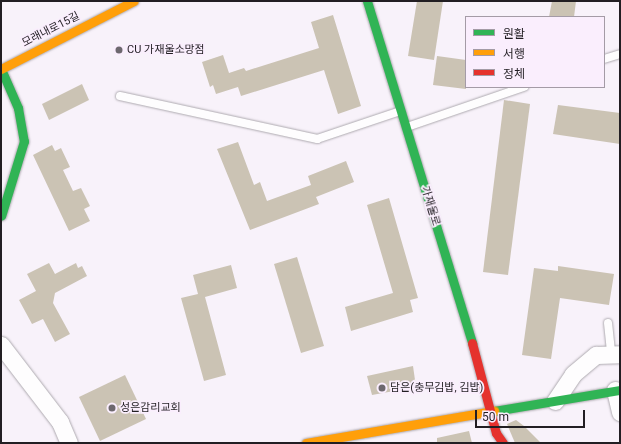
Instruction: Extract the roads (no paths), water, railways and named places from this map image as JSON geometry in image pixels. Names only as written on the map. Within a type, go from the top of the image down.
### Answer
[{"type":"street","name":"모래내로15길","points":[[1,69],[134,1]]},
{"type":"street","name":"가재울로","points":[[367,1],[493,411],[496,434],[503,443]]},
{"type":"street","points":[[1,69],[18,108],[24,141],[1,216]]},
{"type":"street","points":[[1,345],[60,422],[69,443]]},
{"type":"street","points":[[555,401],[573,374],[596,355],[615,353]]},
{"type":"street","points":[[306,443],[386,436],[493,411],[618,390],[620,412]]},
{"type":"lane","points":[[605,60],[620,54]]},
{"type":"lane","points":[[406,128],[521,88]]},
{"type":"lane","points":[[120,96],[317,139],[400,111]]},
{"type":"lane","points":[[608,323],[615,353]]},
{"type":"place","name":"CU 가재울소망점","points":[[119,50]]},
{"type":"place","name":"담은(충무김밥, 김밥)","points":[[382,388]]},
{"type":"place","name":"성은감리교회","points":[[112,408]]}]
